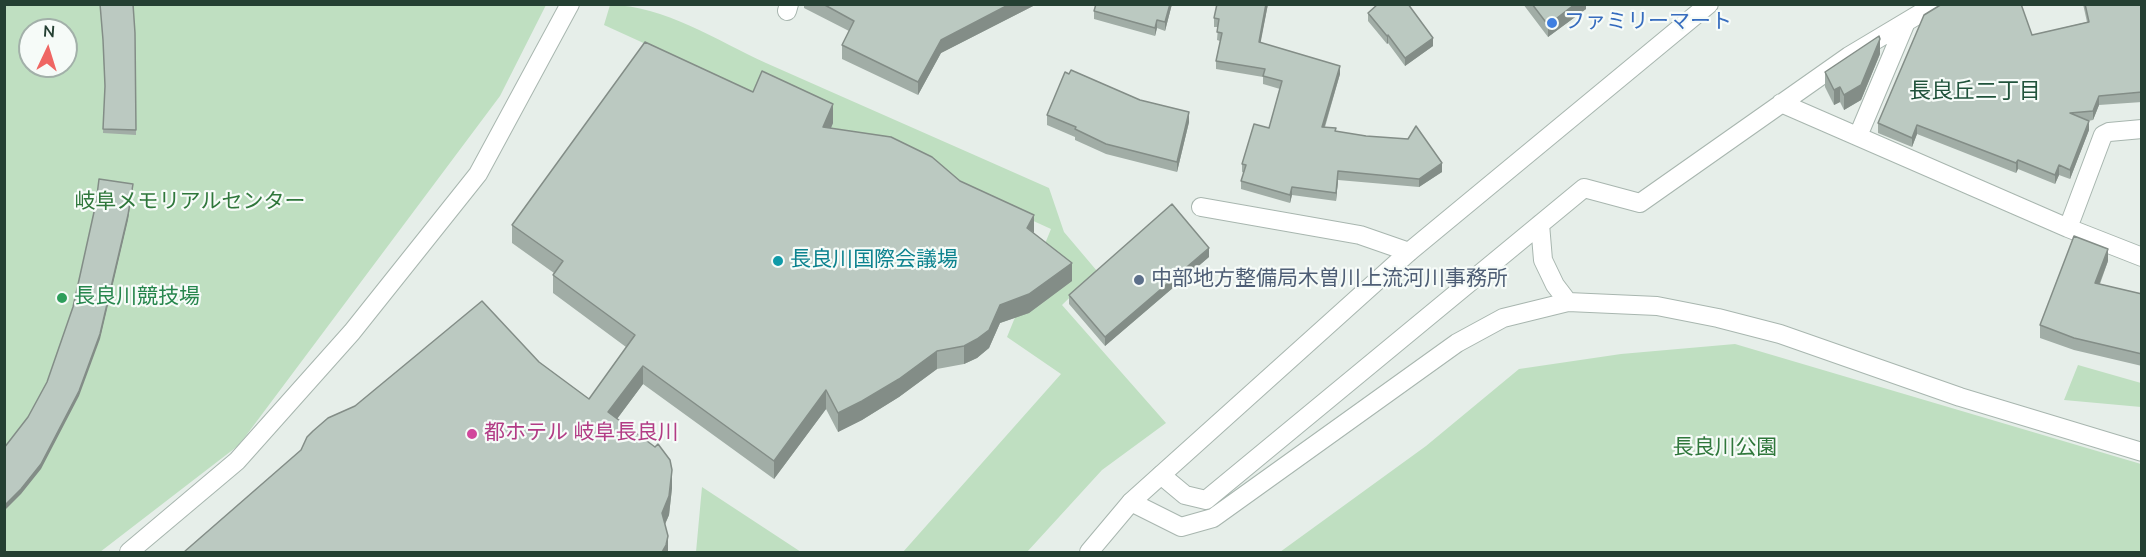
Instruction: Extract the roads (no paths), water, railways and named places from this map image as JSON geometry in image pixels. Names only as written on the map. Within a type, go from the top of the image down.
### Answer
[{"type":"street","points":[[129,552],[237,461],[352,332],[478,174],[570,4]]},
{"type":"street","points":[[1089,552],[1131,502],[1409,252],[1709,4]]},
{"type":"street","points":[[1161,475],[1185,495],[1206,500],[1584,188],[1640,203],[1849,56],[1936,4]]},
{"type":"street","points":[[1858,136],[1906,22]]},
{"type":"street","points":[[1780,103],[2068,228],[2142,257]]},
{"type":"street","points":[[2068,228],[2103,135],[2109,132],[2142,129]]},
{"type":"street","points":[[1201,207],[1360,235],[1409,252]]},
{"type":"street","points":[[1540,224],[1543,260],[1555,285],[1568,302]]},
{"type":"street","points":[[1131,502],[1181,527],[1213,518],[1457,343],[1503,318],[1568,302],[1657,306],[1770,331],[1960,397],[2142,452]]},
{"type":"place","name":"ファミリーマート","points":[[1552,23]]},
{"type":"place","name":"長良川国際会議場","points":[[778,261]]},
{"type":"place","name":"中部地方整備局木曽川上流河川事務所","points":[[1139,280]]},
{"type":"place","name":"長良川競技場","points":[[62,298]]},
{"type":"place","name":"都ホテル 岐阜長良川","points":[[472,434]]},
{"type":"district","name":"長良丘二丁目","points":[[1975,93]]},
{"type":"park label","name":"岐阜メモリアルセンター","points":[[190,203]]},
{"type":"park label","name":"長良川公園","points":[[1725,449]]}]
